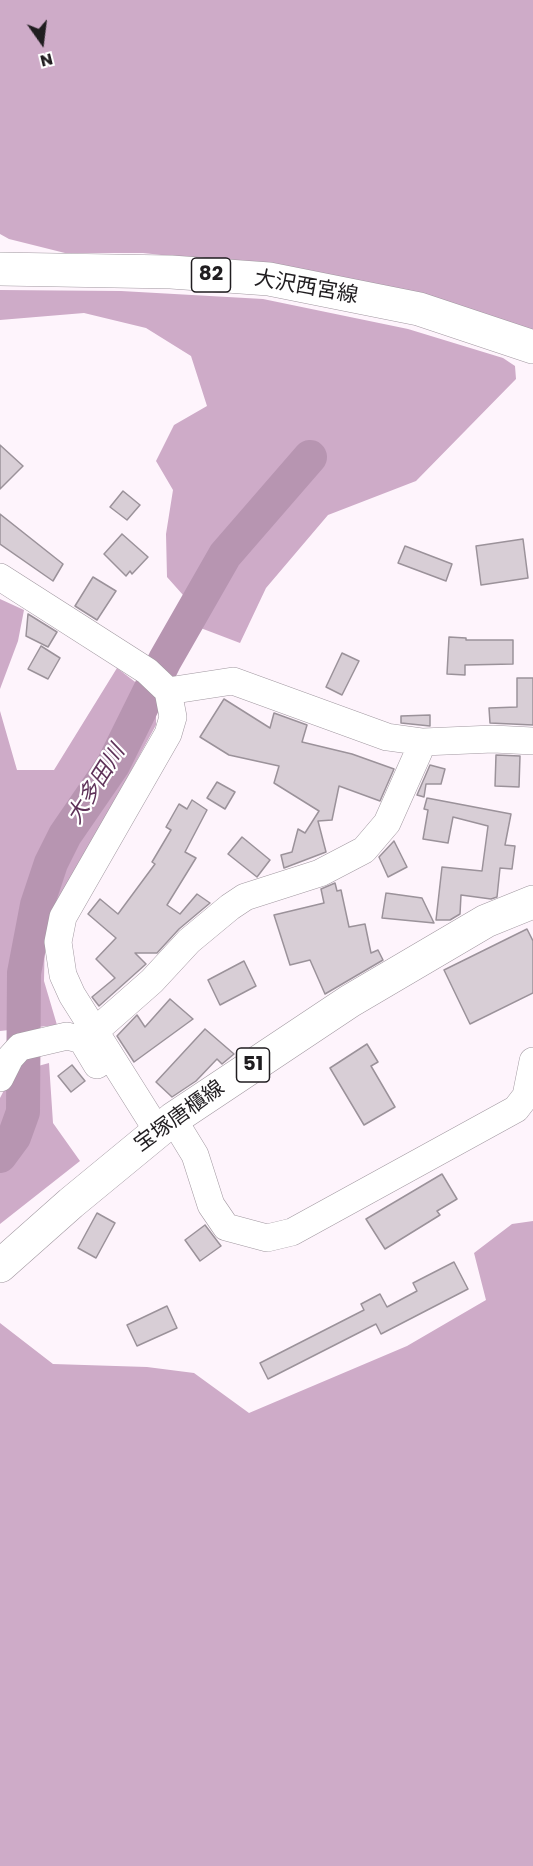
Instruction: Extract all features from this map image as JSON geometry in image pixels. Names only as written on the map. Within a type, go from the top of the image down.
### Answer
[{"type":"main road","name":"大沢西宮線","points":[[0,269],[171,272],[268,279],[419,309],[533,347]]},
{"type":"main road","name":"宝塚唐櫃線","points":[[0,1266],[165,1125],[350,1001],[486,921],[533,902]]},
{"type":"street","points":[[0,578],[147,671],[168,691],[173,717],[168,734],[63,917],[59,930],[59,950],[63,975],[94,1032],[138,1101],[195,1155],[211,1205],[226,1227],[267,1238],[292,1232],[516,1109],[526,1096],[533,1061]]},
{"type":"street","points":[[168,691],[233,681],[387,737],[423,742],[493,739],[533,741]]},
{"type":"street","points":[[94,1032],[152,981],[189,941],[230,907],[245,897],[320,873],[364,850],[387,823],[423,742]]},
{"type":"street","points":[[0,1078],[10,1058],[20,1047],[67,1036],[82,1040],[112,1092],[138,1101]]},
{"type":"shaded area","points":[[0,0],[533,0],[533,338],[291,269],[143,253],[65,253],[9,239],[0,234]]},
{"type":"shaded area","points":[[0,290],[121,291],[263,299],[408,329],[503,358],[515,366],[516,379],[416,481],[328,515],[266,588],[240,643],[198,627],[183,595],[167,577],[166,534],[173,490],[156,461],[174,425],[207,406],[191,356],[146,328],[84,313],[0,320]]},
{"type":"shaded area","points":[[0,599],[24,610],[18,641],[0,689]]},
{"type":"shaded area","points":[[117,668],[156,698],[156,725],[45,929],[44,981],[57,1025],[0,1031],[0,711],[17,770],[54,770]]},
{"type":"shaded area","points":[[49,1063],[53,1123],[80,1161],[0,1224],[0,1098],[13,1073]]},
{"type":"shaded area","points":[[533,1221],[533,1866],[0,1866],[0,1323],[53,1364],[147,1367],[194,1373],[249,1413],[407,1346],[486,1300],[474,1253],[512,1224]]},
{"type":"building","points":[[0,445],[23,466],[0,489]]},
{"type":"building","points":[[123,491],[140,505],[127,520],[110,507]]},
{"type":"building","points":[[0,514],[63,564],[53,581],[0,544]]},
{"type":"building","points":[[122,534],[148,557],[132,574],[130,571],[126,576],[104,554]]},
{"type":"building","points":[[523,539],[528,578],[481,585],[476,546]]},
{"type":"building","points":[[405,546],[452,564],[446,581],[398,563]]},
{"type":"building","points":[[93,577],[116,591],[97,620],[75,606]]},
{"type":"building","points":[[28,614],[57,632],[48,647],[26,636]]},
{"type":"building","points":[[449,637],[466,638],[466,640],[513,640],[513,664],[465,665],[465,675],[447,674]]},
{"type":"building","points":[[41,646],[60,658],[48,679],[28,669]]},
{"type":"building","points":[[342,653],[359,661],[342,695],[326,687]]},
{"type":"building","points":[[517,678],[533,678],[533,725],[490,723],[489,708],[517,707]]},
{"type":"building","points":[[224,699],[270,728],[274,713],[307,725],[302,742],[352,754],[394,769],[380,801],[339,786],[332,820],[318,821],[326,852],[284,868],[281,855],[292,852],[298,829],[305,833],[319,811],[274,783],[279,766],[229,755],[200,737]]},
{"type":"building","points":[[430,715],[430,726],[401,723],[401,716]]},
{"type":"building","points":[[496,755],[520,756],[519,787],[495,786]]},
{"type":"building","points":[[430,765],[445,769],[441,784],[426,784],[424,797],[417,795]]},
{"type":"building","points":[[217,782],[235,792],[225,809],[207,798]]},
{"type":"building","points":[[427,798],[511,814],[505,845],[515,846],[512,869],[500,868],[497,897],[491,899],[461,895],[460,914],[450,920],[436,920],[442,867],[482,871],[488,826],[453,817],[448,843],[423,839],[428,810],[424,809]]},
{"type":"building","points":[[192,800],[207,810],[185,852],[196,858],[167,905],[180,914],[197,894],[210,903],[179,929],[157,953],[135,953],[146,964],[99,1006],[92,997],[115,978],[96,959],[116,938],[88,914],[100,899],[118,914],[155,864],[152,862],[171,830],[166,827],[179,804],[187,809]]},
{"type":"building","points":[[242,837],[270,860],[257,877],[228,854]]},
{"type":"building","points":[[394,841],[407,867],[388,877],[379,857]]},
{"type":"building","points":[[335,883],[337,891],[341,890],[349,927],[365,924],[371,953],[378,950],[383,960],[325,994],[310,960],[290,965],[274,915],[324,903],[321,889]]},
{"type":"building","points":[[386,893],[422,898],[434,923],[382,918]]},
{"type":"building","points":[[527,929],[533,941],[533,993],[470,1024],[444,970]]},
{"type":"building","points":[[244,961],[256,986],[220,1005],[208,980]]},
{"type":"building","points":[[170,999],[193,1019],[134,1062],[117,1036],[137,1015],[145,1027]]},
{"type":"building","points":[[205,1029],[234,1054],[222,1064],[217,1059],[196,1081],[172,1097],[156,1082]]},
{"type":"building","points":[[367,1044],[378,1062],[371,1066],[395,1107],[364,1125],[330,1068]]},
{"type":"building","points":[[72,1065],[85,1081],[71,1092],[58,1076]]},
{"type":"building","points":[[442,1174],[457,1199],[437,1211],[440,1215],[385,1249],[366,1219]]},
{"type":"building","points":[[97,1213],[115,1223],[96,1258],[78,1248]]},
{"type":"building","points":[[205,1225],[221,1246],[200,1261],[185,1240]]},
{"type":"building","points":[[454,1262],[468,1289],[381,1334],[376,1324],[268,1379],[260,1363],[364,1310],[361,1304],[380,1294],[387,1307],[417,1291],[413,1283]]},
{"type":"building","points":[[167,1306],[177,1328],[137,1346],[127,1325]]},
{"type":"waterway","name":"大多田川","points":[[0,1156],[14,1137],[23,1112],[24,973],[37,905],[51,863],[65,835],[113,765],[165,660],[225,555],[310,457]]}]
